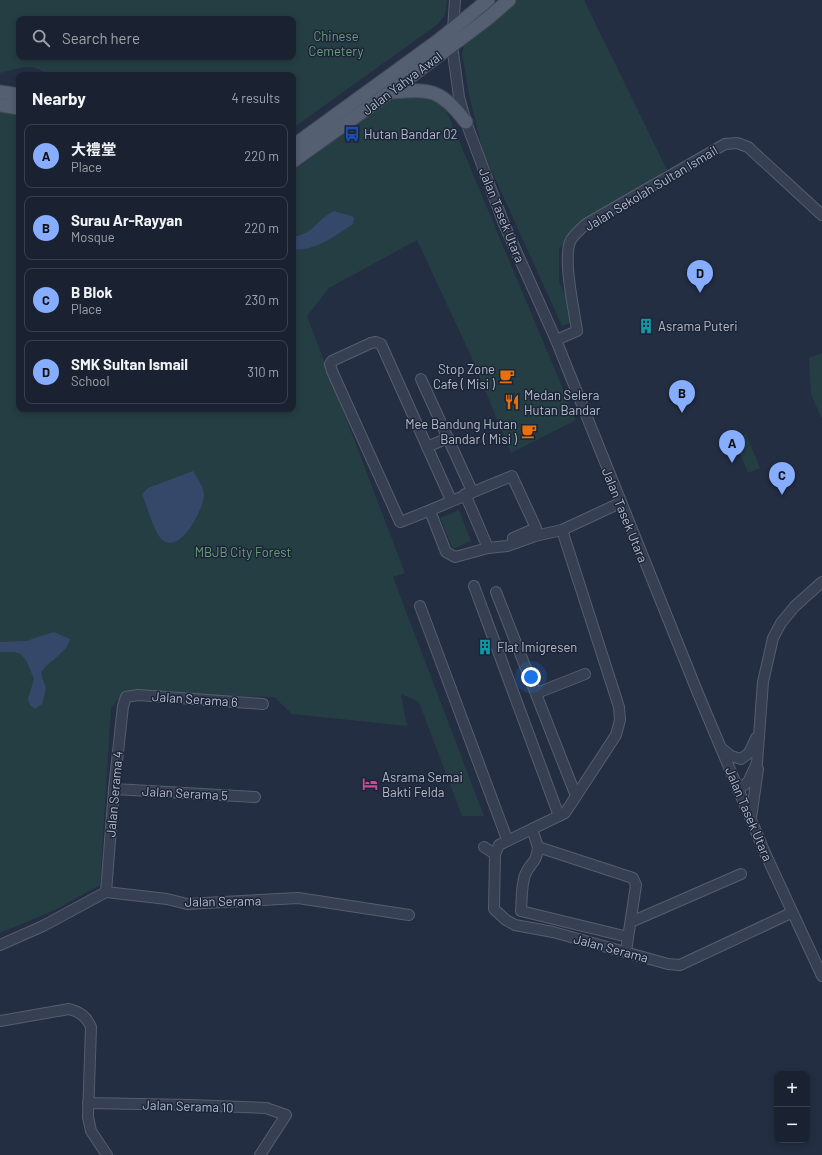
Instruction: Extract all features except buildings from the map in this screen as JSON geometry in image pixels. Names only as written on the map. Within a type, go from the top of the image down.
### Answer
[{"type":"main road","name":"Jalan Yahya Awal","points":[[296,144],[452,30],[488,0]]},
{"type":"main road","name":"Jalan Yahya Awal","points":[[296,159],[390,92],[509,0]]},
{"type":"main road","points":[[390,92],[431,91],[451,103],[466,122]]},
{"type":"main road","points":[[0,92],[16,95]]},
{"type":"main road","points":[[0,105],[16,108]]},
{"type":"street","name":"Jalan Tasek Utara","points":[[455,0],[452,45],[459,97],[466,122],[504,224],[556,340],[620,503],[751,821],[791,912],[822,976]]},
{"type":"street","name":"Jalan Sekolah Sultan Ismail","points":[[556,340],[577,331],[567,255],[570,242],[575,234],[586,224],[725,144],[737,143],[748,146],[822,215]]},
{"type":"street","points":[[451,500],[380,343],[371,343],[331,362],[332,371],[400,522],[430,511],[451,500],[512,476],[536,528],[513,538],[516,543]]},
{"type":"street","points":[[421,379],[448,438],[488,548]]},
{"type":"street","points":[[427,447],[448,438]]},
{"type":"street","points":[[430,511],[448,554],[454,556],[488,548],[500,548],[534,536],[562,530],[620,503]]},
{"type":"street","points":[[484,847],[495,854],[499,844],[507,839],[533,832],[565,813],[616,735],[620,720],[619,707],[562,530]]},
{"type":"street","points":[[738,790],[744,786],[757,763],[758,733],[763,682],[773,638],[781,623],[795,606],[822,582]]},
{"type":"street","points":[[474,586],[558,816]]},
{"type":"street","points":[[496,592],[537,693],[576,796]]},
{"type":"street","points":[[420,606],[507,839]]},
{"type":"street","points":[[537,693],[585,674]]},
{"type":"street","name":"Jalan Serama 6","points":[[128,696],[138,695],[263,704]]},
{"type":"street","name":"Jalan Serama 4","points":[[106,892],[114,789],[123,706],[128,696]]},
{"type":"street","points":[[721,748],[736,758],[744,758],[749,753],[758,733]]},
{"type":"street","points":[[751,821],[760,759],[757,750]]},
{"type":"street","name":"Jalan Serama 5","points":[[114,789],[255,797]]},
{"type":"street","points":[[533,832],[538,848],[535,862],[524,876],[521,911],[627,944],[636,885],[633,878],[538,848]]},
{"type":"street","name":"Jalan Serama","points":[[495,854],[493,904],[497,912],[506,920],[515,924],[553,932],[627,944],[668,964],[680,965],[791,912]]},
{"type":"street","points":[[631,922],[741,874]]},
{"type":"street","points":[[0,945],[43,926],[106,892]]},
{"type":"street","name":"Jalan Serama","points":[[106,892],[167,899],[187,904],[298,898],[409,915]]},
{"type":"street","points":[[0,1021],[69,1009],[79,1011],[88,1019],[91,1027],[88,1117],[91,1131],[107,1155]]},
{"type":"street","name":"Jalan Serama 10","points":[[88,1103],[266,1108],[286,1115],[260,1155]]},
{"type":"green space","name":"Chinese Cemetery","points":[[0,0],[447,0],[445,15],[438,24],[296,126],[296,72],[43,72],[30,67],[0,73]]},
{"type":"green space","points":[[514,0],[584,0],[667,170],[584,223],[559,249],[559,281],[576,321],[562,326],[483,152],[469,95],[462,54],[465,40]]},
{"type":"green space","name":"MBJB City Forest","points":[[415,91],[444,105],[576,420],[511,453],[471,356],[417,240],[329,288],[307,316],[405,573],[393,577],[484,816],[462,816],[419,702],[401,694],[407,726],[292,714],[274,697],[123,694],[111,708],[100,885],[55,910],[0,933],[0,108],[16,111],[16,412],[296,412],[296,165],[389,100]]},
{"type":"green space","points":[[822,353],[822,419],[811,394],[809,358]]},
{"type":"green space","points":[[691,380],[693,400],[682,401],[680,381]]},
{"type":"green space","points":[[746,434],[760,468],[748,473],[734,439]]},
{"type":"green space","points":[[459,510],[471,541],[453,549],[440,518]]},
{"type":"water","points":[[334,211],[354,217],[353,224],[325,242],[309,248],[296,249],[296,236],[306,233]]},
{"type":"water","points":[[193,471],[204,493],[200,510],[196,519],[184,535],[171,543],[164,541],[157,533],[142,494],[148,488]]},
{"type":"water","points":[[54,632],[70,639],[65,649],[44,668],[41,673],[46,689],[42,704],[35,709],[30,705],[28,699],[34,679],[27,662],[21,654],[14,652],[0,652],[0,642],[27,641]]},
{"type":"place","name":"Hutan Bandar 02","points":[[352,134]]},
{"type":"place","name":"SMK Sultan Ismail","points":[[700,293]]},
{"type":"place","name":"Asrama Puteri","points":[[646,326]]},
{"type":"place","name":"Stop Zone Cafe ( Misi )","points":[[507,376]]},
{"type":"place","name":"Medan Selera Hutan Bandar","points":[[512,402]]},
{"type":"place","name":"Surau Ar-Rayyan","points":[[682,413]]},
{"type":"place","name":"Mee Bandung Hutan Bandar ( Misi )","points":[[529,431]]},
{"type":"place","name":"大禮堂","points":[[732,463]]},
{"type":"place","name":"B Blok","points":[[782,495]]},
{"type":"place","name":"Flat Imigresen","points":[[485,647]]},
{"type":"place","name":"Asrama Semai Bakti Felda","points":[[370,784]]}]
